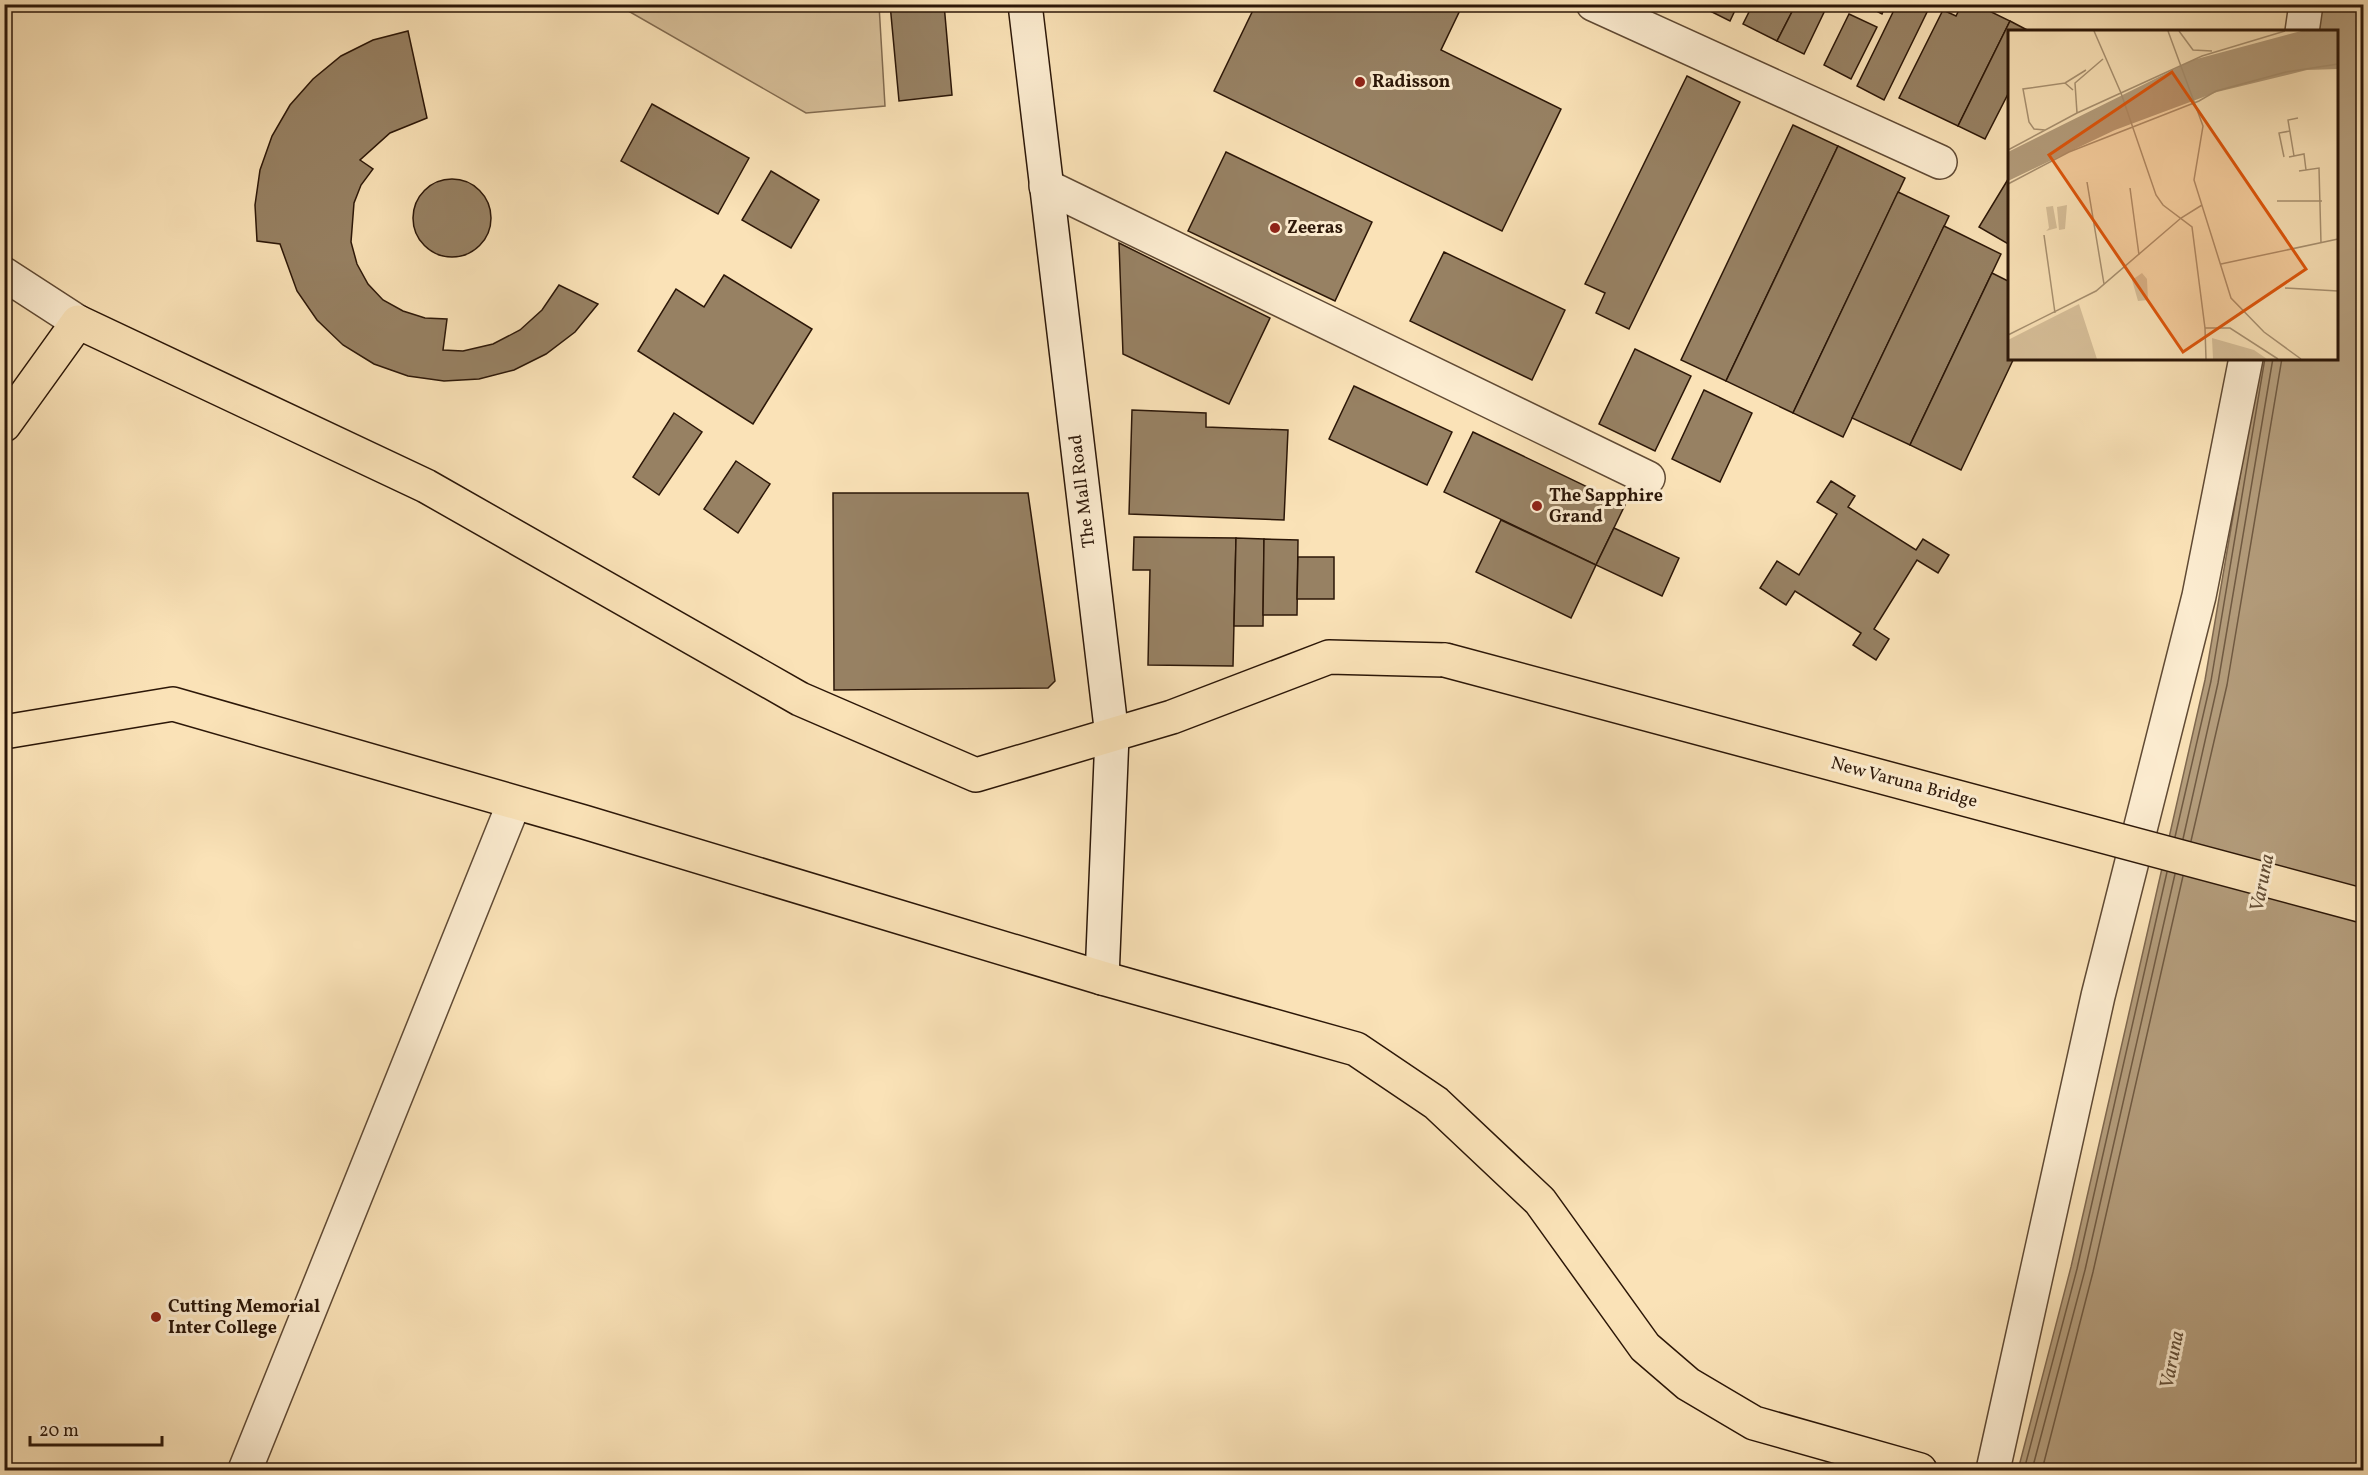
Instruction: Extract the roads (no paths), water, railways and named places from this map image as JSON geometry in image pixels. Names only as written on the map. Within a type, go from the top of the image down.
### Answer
[{"type":"main road","name":"New Varuna Bridge","points":[[78,322],[426,486],[800,699],[976,775],[1172,717],[1329,657],[1445,660],[2364,906]]},
{"type":"main road","points":[[4,425],[78,322]]},
{"type":"main road","points":[[4,732],[173,704],[1102,978],[1356,1049],[1426,1096],[1540,1201],[1645,1347],[1688,1384],[1754,1423],[1920,1470]]},
{"type":"street","name":"The Mall Road","points":[[1025,4],[1112,736],[1102,978]]},
{"type":"street","points":[[1593,4],[1940,162]]},
{"type":"street","points":[[2302,30],[2306,4]]},
{"type":"street","points":[[1046,186],[1648,478]]},
{"type":"street","points":[[4,274],[78,322]]},
{"type":"street","points":[[1993,1470],[2098,996],[2199,596],[2246,360]]},
{"type":"street","points":[[245,1470],[514,803]]},
{"type":"water","name":"Varuna","points":[[2320,5],[2363,5],[2363,1470],[2018,1470],[2071,1267],[2205,680],[2260,360],[2338,360],[2338,30],[2316,30]]},
{"type":"place","name":"Radisson","points":[[1360,82]]},
{"type":"place","name":"Zeeras","points":[[1275,228]]},
{"type":"place","name":"The Sapphire Grand","points":[[1537,506]]},
{"type":"place","name":"Cutting Memorial Inter College","points":[[156,1317]]}]
